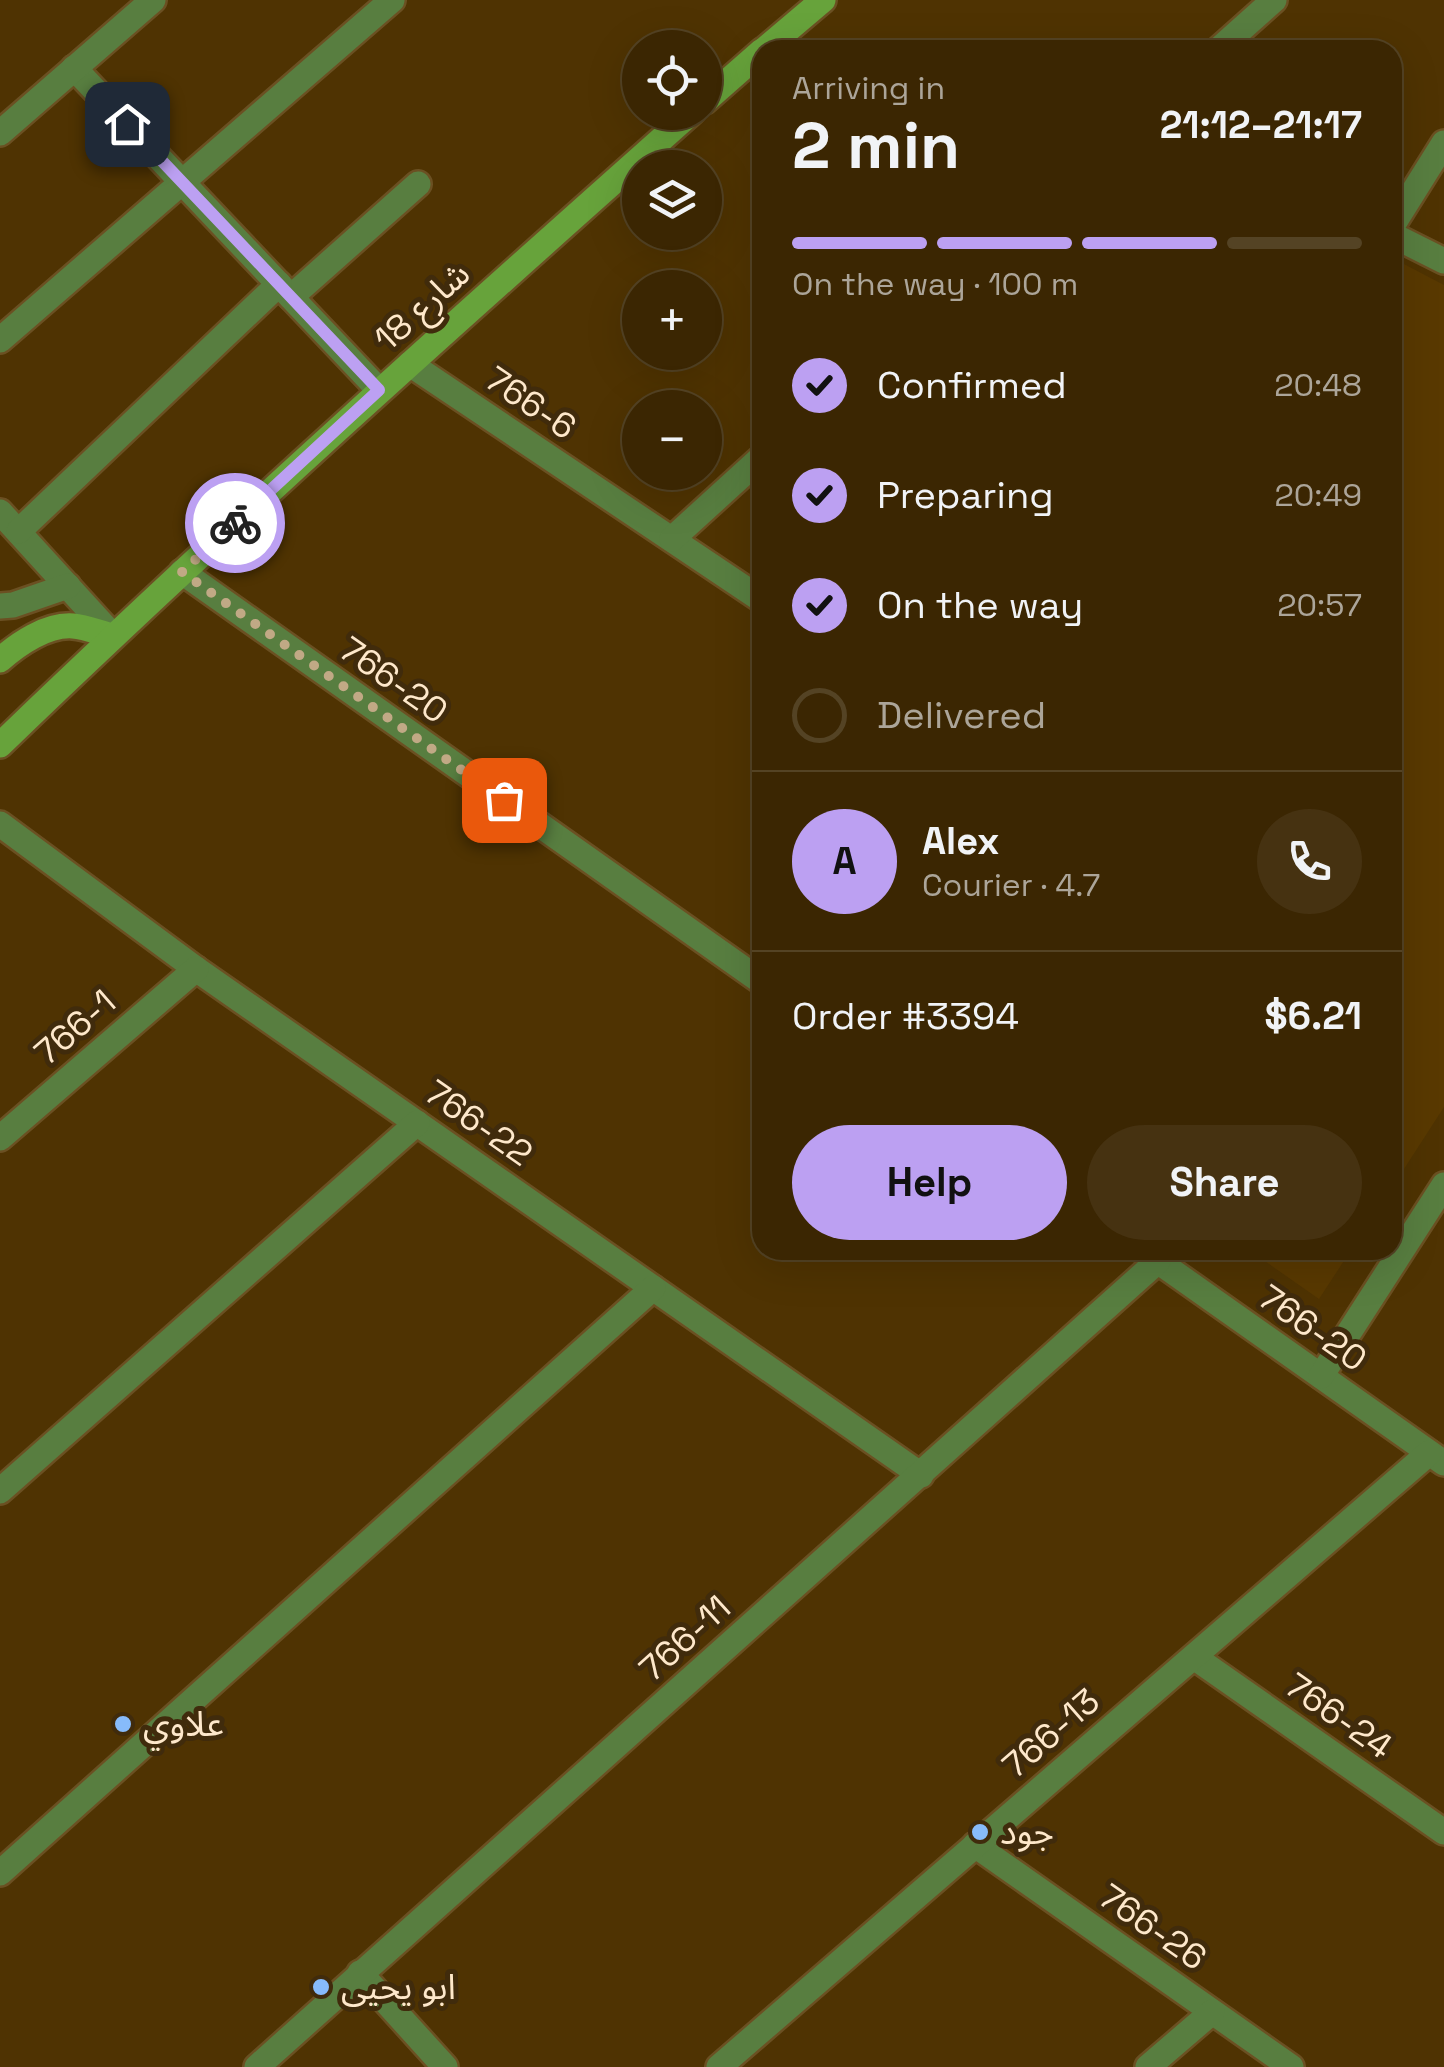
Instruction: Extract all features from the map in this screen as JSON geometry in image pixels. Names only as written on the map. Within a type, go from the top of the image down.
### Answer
[{"type":"street","points":[[0,133],[153,0]]},
{"type":"street","points":[[0,340],[392,0]]},
{"type":"street","points":[[776,40],[823,0]]},
{"type":"street","points":[[1229,40],[1274,0]]},
{"type":"street","points":[[722,86],[752,60]]},
{"type":"street","points":[[74,68],[379,390]]},
{"type":"street","name":"شارع 18","points":[[0,745],[379,390],[672,130]]},
{"type":"street","points":[[1402,210],[1444,143]]},
{"type":"street","points":[[20,531],[285,291],[418,184]]},
{"type":"street","points":[[1402,240],[1444,261]]},
{"type":"street","name":"766-6","points":[[410,364],[752,593]]},
{"type":"street","points":[[672,540],[752,466]]},
{"type":"street","points":[[0,512],[113,636]]},
{"type":"street","name":"766-20","points":[[182,572],[752,975]]},
{"type":"street","points":[[0,606],[68,586]]},
{"type":"street","points":[[0,660],[39,634],[71,625],[113,636]]},
{"type":"street","name":"766-22","points":[[0,824],[196,969],[921,1474]]},
{"type":"street","name":"766-1","points":[[0,1138],[196,969]]},
{"type":"street","points":[[0,1491],[417,1123]]},
{"type":"street","points":[[1402,1250],[1444,1186]]},
{"type":"street","name":"766-11","points":[[257,2067],[921,1474],[1146,1260]]},
{"type":"street","name":"766-20","points":[[1156,1260],[1436,1458]]},
{"type":"street","points":[[1320,1376],[1396,1260]]},
{"type":"street","points":[[0,1873],[654,1288]]},
{"type":"street","name":"766-13","points":[[719,2067],[1194,1657],[1436,1458]]},
{"type":"street","name":"766-24","points":[[1194,1657],[1444,1832]]},
{"type":"street","name":"766-26","points":[[975,1845],[1291,2067]]},
{"type":"street","points":[[360,1974],[444,2067]]},
{"type":"street","points":[[1148,2067],[1212,2012]]},
{"type":"shaded area","points":[[1402,263],[1444,285],[1444,1107],[1402,1172]]},
{"type":"shaded area","points":[[1263,1260],[1344,1260],[1319,1299]]},
{"type":"way so far","points":[[235,523],[182,572],[504,800]]},
{"type":"place","name":"علاوي","points":[[123,1724]]},
{"type":"place","name":"جود","points":[[980,1832]]},
{"type":"place","name":"ابو يحيى","points":[[321,1987]]},
{"type":"route","points":[[127,124],[379,390],[235,523]]}]
